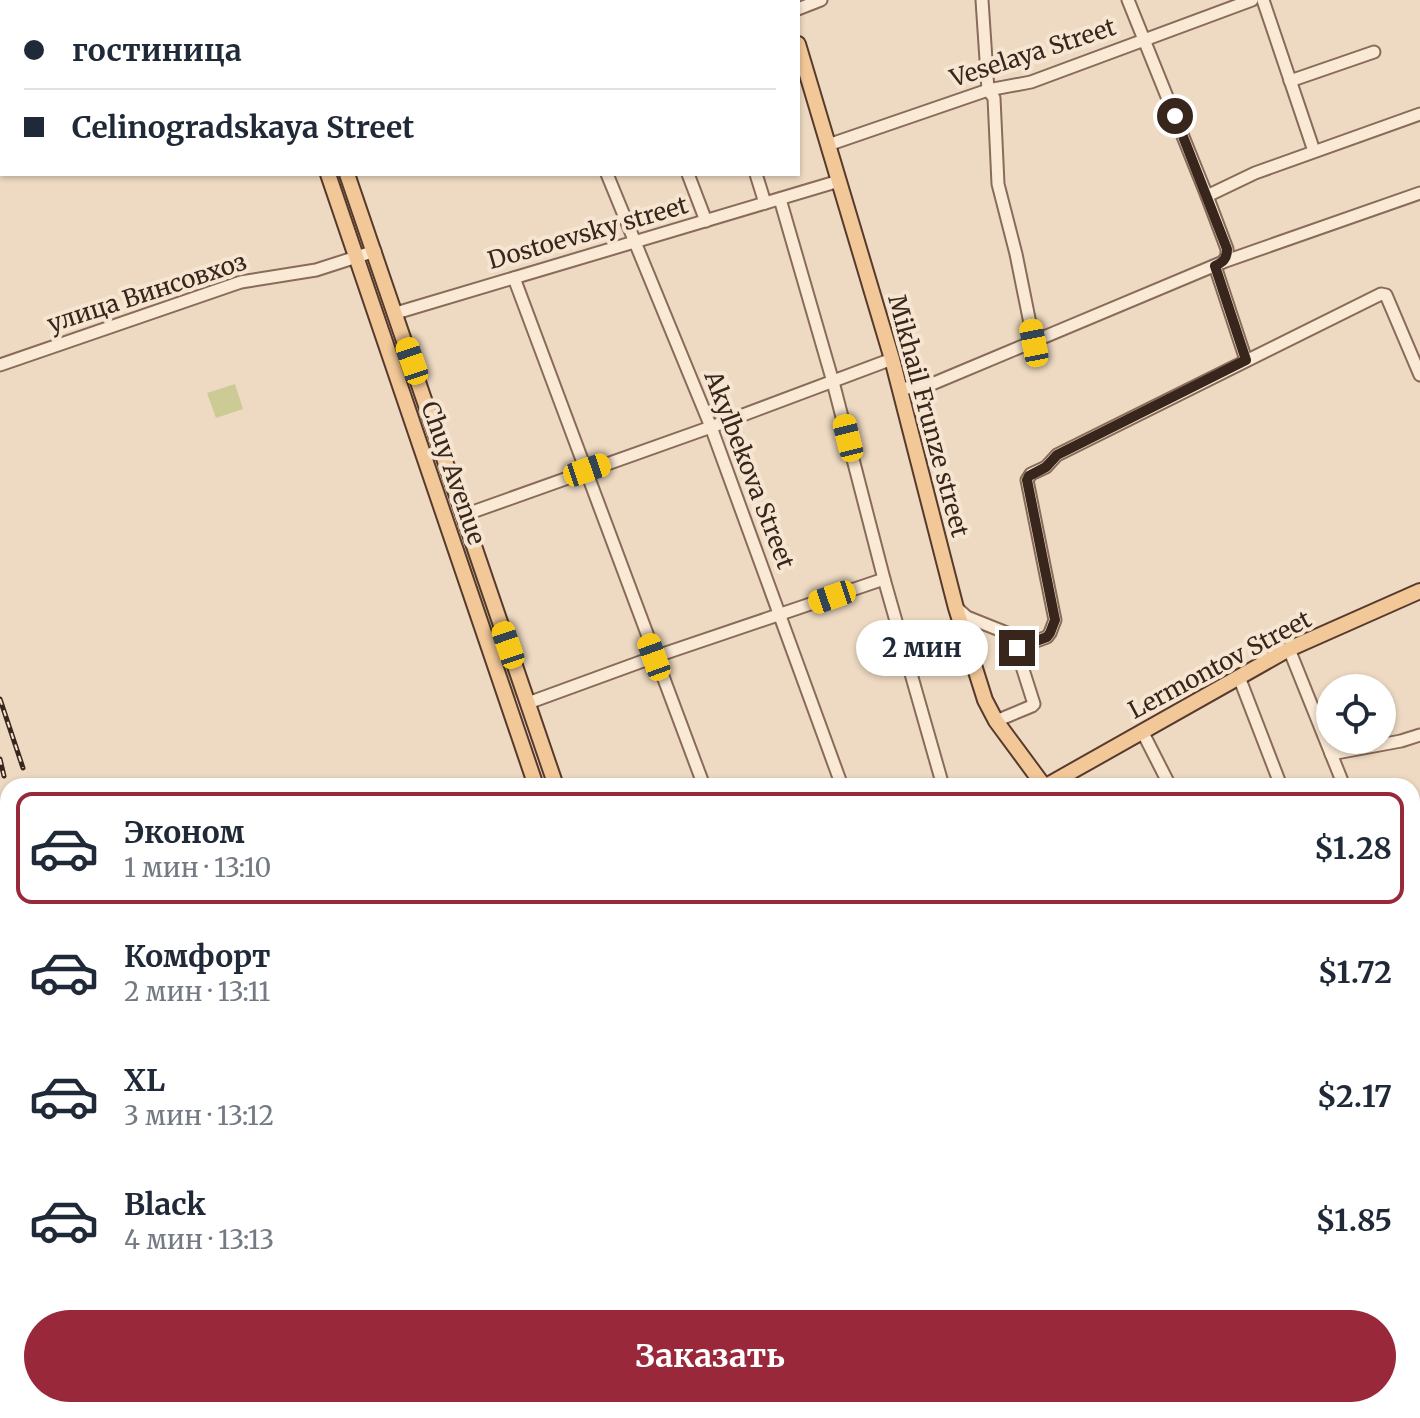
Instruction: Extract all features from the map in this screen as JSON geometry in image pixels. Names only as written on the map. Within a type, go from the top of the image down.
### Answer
[{"type":"main road","name":"Mikhail Frunze street","points":[[800,51],[892,359],[956,608],[985,700],[996,721],[1039,778]]},
{"type":"main road","name":"Chuy Avenue","points":[[329,176],[533,778]]},
{"type":"main road","name":"Chuy Avenue","points":[[348,176],[553,778]]},
{"type":"main road","points":[[395,372],[414,366]]},
{"type":"main road","points":[[406,402],[423,396]]},
{"type":"main road","points":[[446,522],[464,515]]},
{"type":"main road","name":"Lermontov Street","points":[[1059,778],[1289,649],[1420,591]]},
{"type":"main road","points":[[511,709],[528,703]]},
{"type":"street","points":[[800,8],[821,0]]},
{"type":"street","points":[[982,0],[988,90],[994,98],[998,184],[1034,343]]},
{"type":"street","points":[[1128,0],[1227,249],[1227,256],[1219,264]]},
{"type":"street","name":"Veselaya Street","points":[[828,145],[988,90],[1031,82],[1252,0]]},
{"type":"street","points":[[1263,0],[1314,151]]},
{"type":"street","points":[[1290,81],[1374,52]]},
{"type":"street","points":[[1207,196],[1255,173],[1420,114]]},
{"type":"street","name":"Akylbekova Street","points":[[608,176],[711,427],[839,778]]},
{"type":"street","points":[[689,176],[706,221]]},
{"type":"street","points":[[757,176],[765,203]]},
{"type":"street","name":"Dostoevsky street","points":[[396,313],[839,181]]},
{"type":"street","points":[[900,389],[932,384],[1219,264],[1420,193]]},
{"type":"street","points":[[780,199],[941,778]]},
{"type":"street","name":"улица Винсовхоз","points":[[0,365],[241,282],[316,270],[375,251]]},
{"type":"street","points":[[1219,264],[1246,360]]},
{"type":"street","points":[[514,278],[701,778]]},
{"type":"street","points":[[1017,648],[1047,637],[1055,620],[1027,480],[1057,455],[1384,294],[1420,375]]},
{"type":"street","points":[[464,515],[892,359]]},
{"type":"street","points":[[528,703],[884,579]]},
{"type":"street","points":[[956,608],[967,617],[1012,635],[1017,648],[1034,704],[996,721]]},
{"type":"street","points":[[1257,642],[1265,663]]},
{"type":"street","points":[[1289,649],[1316,709]]},
{"type":"street","points":[[1239,677],[1278,778]]},
{"type":"street","points":[[1142,731],[1166,778]]},
{"type":"street","points":[[1396,742],[1420,735]]},
{"type":"street","points":[[1336,754],[1342,778]]},
{"type":"shaded area","points":[[235,384],[243,409],[216,418],[207,393]]},
{"type":"shaded area","points":[[458,523],[518,697],[512,700],[452,526]]},
{"type":"railway","points":[[0,699],[23,768]]},
{"type":"railway","points":[[0,759],[4,776]]},
{"type":"route","points":[[1017,648],[1047,637],[1055,620],[1027,480],[1029,476],[1049,465],[1055,456],[1246,360],[1215,266],[1223,262],[1227,249],[1175,116]]}]
